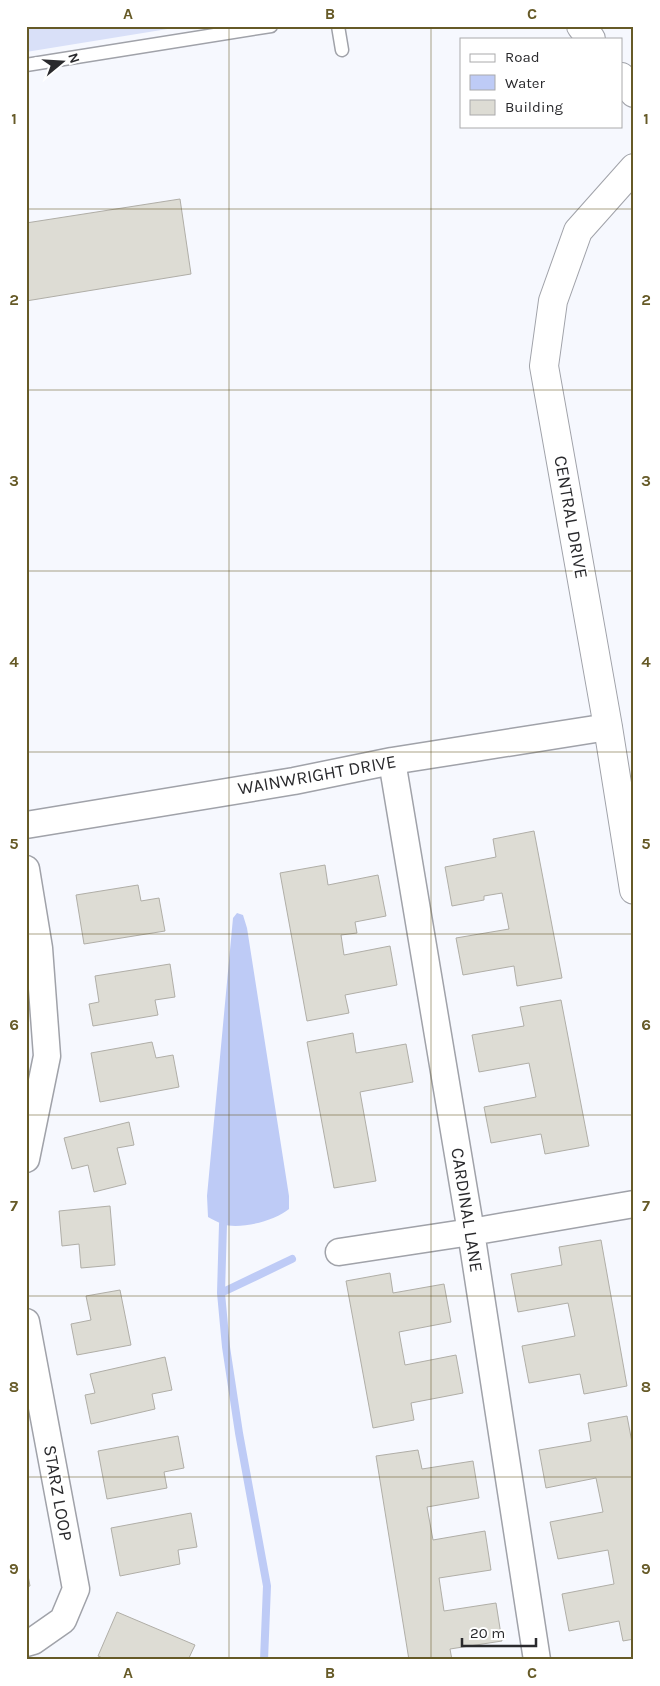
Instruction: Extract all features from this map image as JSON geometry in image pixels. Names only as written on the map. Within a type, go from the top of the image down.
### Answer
[{"type":"street","points":[[581,26],[590,38]]},
{"type":"street","points":[[622,78],[634,93]]},
{"type":"street","name":"CENTRAL DRIVE","points":[[634,168],[578,231],[553,301],[544,366],[608,726],[634,890]]},
{"type":"street","name":"WAINWRIGHT DRIVE","points":[[26,825],[294,780],[392,761],[608,726]]},
{"type":"street","name":"CARDINAL LANE","points":[[392,761],[471,1232],[537,1660]]},
{"type":"street","points":[[26,869],[39,948],[35,1018],[47,1056],[26,1159]]},
{"type":"street","points":[[339,1252],[634,1204]]},
{"type":"street","name":"STARZ LOOP","points":[[26,1643],[33,1641],[63,1620],[76,1589],[27,1328]]},
{"type":"lane","points":[[26,65],[271,26]]},
{"type":"lane","points":[[338,26],[342,50]]},
{"type":"shaded area","points":[[26,26],[186,26],[26,52]]},
{"type":"water","points":[[237,913],[243,915],[247,928],[289,1196],[289,1209],[266,1221],[229,1226],[208,1217],[207,1196],[233,918]]},
{"type":"building","points":[[180,199],[191,274],[26,301],[26,223]]},
{"type":"building","points":[[534,831],[562,978],[517,986],[514,966],[463,975],[456,938],[509,929],[502,893],[484,896],[484,900],[452,906],[445,867],[496,857],[493,839]]},
{"type":"building","points":[[325,865],[328,885],[378,875],[386,916],[355,922],[357,933],[341,935],[344,955],[390,946],[397,985],[345,995],[349,1013],[307,1021],[280,873]]},
{"type":"building","points":[[138,885],[141,901],[159,898],[165,931],[84,944],[76,895]]},
{"type":"building","points":[[170,964],[175,997],[155,1000],[158,1015],[93,1026],[89,1004],[99,1002],[95,976]]},
{"type":"building","points":[[561,1000],[589,1146],[545,1154],[541,1134],[491,1143],[484,1107],[536,1097],[529,1063],[479,1072],[472,1035],[524,1026],[520,1007]]},
{"type":"building","points":[[353,1033],[356,1053],[406,1044],[413,1082],[360,1092],[376,1181],[334,1188],[307,1042]]},
{"type":"building","points":[[152,1042],[156,1058],[173,1055],[179,1087],[100,1102],[91,1053]]},
{"type":"building","points":[[129,1122],[134,1145],[117,1148],[126,1184],[94,1192],[88,1165],[72,1169],[64,1138]]},
{"type":"building","points":[[110,1206],[115,1265],[81,1268],[79,1244],[62,1246],[59,1211]]},
{"type":"building","points":[[601,1240],[627,1386],[584,1394],[580,1374],[529,1383],[522,1346],[575,1336],[568,1303],[518,1312],[511,1274],[562,1265],[559,1247]]},
{"type":"building","points":[[390,1273],[393,1293],[444,1284],[451,1322],[399,1332],[405,1365],[456,1355],[463,1393],[411,1403],[414,1420],[373,1428],[346,1281]]},
{"type":"building","points":[[120,1290],[131,1345],[77,1355],[71,1324],[91,1320],[86,1296]]},
{"type":"building","points":[[165,1357],[172,1390],[152,1394],[155,1409],[91,1424],[85,1395],[95,1393],[90,1374]]},
{"type":"building","points":[[627,1416],[634,1453],[634,1639],[623,1641],[619,1621],[569,1631],[562,1594],[614,1584],[608,1550],[558,1559],[550,1522],[603,1512],[596,1478],[546,1488],[539,1450],[591,1441],[588,1423]]},
{"type":"building","points":[[178,1436],[184,1468],[164,1472],[167,1488],[107,1499],[98,1451]]},
{"type":"building","points":[[418,1450],[422,1469],[473,1461],[479,1498],[427,1507],[433,1540],[485,1531],[491,1570],[439,1578],[444,1611],[496,1603],[502,1641],[450,1649],[452,1660],[409,1660],[376,1456]]},
{"type":"building","points":[[191,1513],[197,1547],[178,1550],[180,1564],[120,1576],[111,1528]]},
{"type":"building","points":[[26,1565],[30,1586],[26,1587]]},
{"type":"building","points":[[117,1612],[195,1645],[188,1660],[107,1660],[98,1656]]},
{"type":"waterway","points":[[221,1293],[223,1224]]},
{"type":"waterway","points":[[264,1660],[267,1586],[239,1433],[226,1347],[221,1293],[292,1259]]}]
